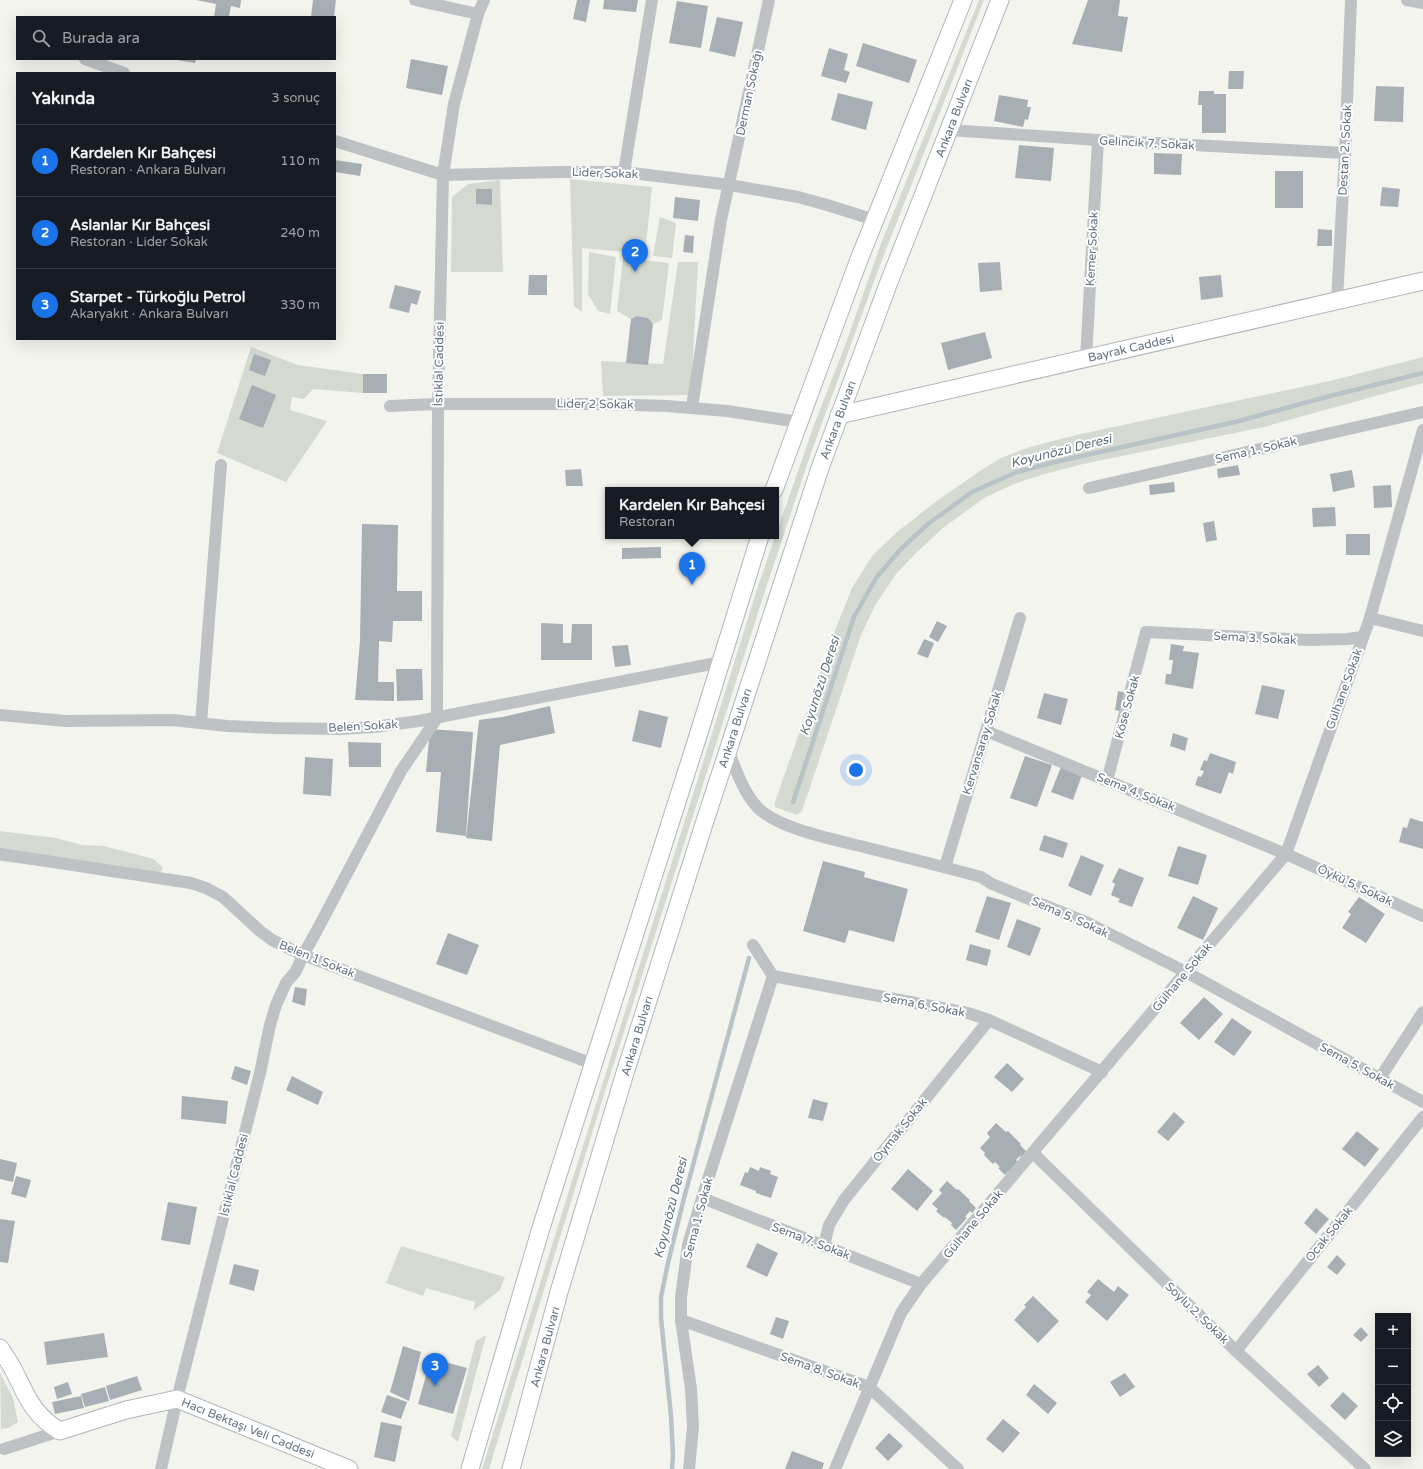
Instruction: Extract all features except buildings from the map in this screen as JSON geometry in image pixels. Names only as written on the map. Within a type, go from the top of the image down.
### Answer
[{"type":"main road","points":[[775,487],[875,220],[964,0]]},
{"type":"main road","name":"Ankara Bulvarı","points":[[511,1469],[560,1292],[623,1080],[728,749],[820,468],[889,282],[1000,0]]},
{"type":"main road","name":"Bayrak Caddesi","points":[[839,416],[1423,281]]},
{"type":"main road","points":[[470,1469],[541,1228],[759,539]]},
{"type":"main road","points":[[0,1348],[12,1367],[20,1386],[32,1406],[48,1424],[60,1431]]},
{"type":"main road","name":"Hacı Bektaşı Veli Caddesi","points":[[60,1431],[126,1410],[177,1399],[349,1469]]},
{"type":"street","points":[[415,0],[478,14]]},
{"type":"street","name":"İstiklal Caddesi","points":[[161,1469],[177,1399],[276,1005],[286,983],[296,971],[303,955],[401,771],[436,718],[438,404],[443,175],[454,104],[478,14],[484,0]]},
{"type":"street","points":[[624,172],[652,0]]},
{"type":"street","name":"Derman Sokağı","points":[[692,407],[721,220],[730,185],[769,0]]},
{"type":"street","name":"Destan 2. Sokak","points":[[1337,300],[1351,0]]},
{"type":"street","points":[[1407,0],[1423,3]]},
{"type":"street","points":[[88,60],[121,72]]},
{"type":"street","name":"Gelincik 7. Sokak","points":[[950,130],[1098,140],[1345,153]]},
{"type":"street","name":"Kemer Sokak","points":[[1086,358],[1098,140]]},
{"type":"street","name":"Lider Sokak","points":[[336,141],[443,175],[624,172],[730,185],[820,203],[875,220]]},
{"type":"street","name":"Lider 2 Sokak","points":[[390,406],[438,404],[604,404],[692,407],[799,422]]},
{"type":"street","name":"Sema 1. Sokak","points":[[1089,488],[1423,412]]},
{"type":"street","name":"Gülhane Sokak","points":[[835,1469],[901,1314],[921,1284],[1286,854],[1370,618],[1423,430]]},
{"type":"street","points":[[202,723],[221,465]]},
{"type":"street","name":"Kervansaray Sokak","points":[[945,867],[1020,618]]},
{"type":"street","points":[[1370,618],[1423,631]]},
{"type":"street","name":"Sema 3. Sokak","points":[[1146,632],[1309,640],[1363,637]]},
{"type":"street","name":"Köse Sokak","points":[[1108,780],[1146,632]]},
{"type":"street","name":"Belen Sokak","points":[[0,715],[93,722],[147,719],[274,728],[340,729],[374,727],[436,718],[721,662]]},
{"type":"street","name":"Sema 4. Sokak","points":[[986,731],[1286,854]]},
{"type":"street","name":"Sema 5. Sokak","points":[[728,749],[747,794],[758,808],[769,817],[806,832],[981,877],[992,884],[1086,922],[1186,972],[1423,1102]]},
{"type":"street","name":"Belen 1 Sokak","points":[[0,854],[191,883],[206,888],[223,896],[260,931],[272,940],[303,955],[593,1064]]},
{"type":"street","name":"Öykü 5. Sokak","points":[[1286,854],[1423,916]]},
{"type":"street","points":[[753,945],[772,976]]},
{"type":"street","name":"Sema 1. Sokak","points":[[689,1469],[692,1427],[691,1389],[681,1320],[681,1297],[688,1244],[772,976]]},
{"type":"street","name":"Sema 6. Sokak","points":[[772,976],[968,1013],[990,1020],[1102,1072]]},
{"type":"street","points":[[1380,1078],[1423,1012]]},
{"type":"street","name":"Oymak Sokak","points":[[824,1246],[828,1225],[844,1200],[990,1020]]},
{"type":"street","name":"Ocak Sokak","points":[[1236,1351],[1423,1117]]},
{"type":"street","name":"Soylu 2. Sokak","points":[[1033,1153],[1236,1351],[1366,1469]]},
{"type":"street","name":"Sema 7. Sokak","points":[[702,1198],[921,1284]]},
{"type":"street","name":"Sema 8. Sokak","points":[[681,1320],[869,1388],[958,1469]]},
{"type":"street","points":[[4,1449],[60,1431]]},
{"type":"shaded area","points":[[979,0],[984,0],[882,260],[811,453],[763,597],[601,1104],[489,1469],[482,1469],[759,583],[774,539],[779,539],[779,526],[814,425],[846,343],[880,246]]},
{"type":"shaded area","points":[[570,179],[652,187],[645,254],[582,248],[582,312],[574,306]]},
{"type":"shaded area","points":[[500,180],[503,272],[451,272],[452,197],[468,184]]},
{"type":"shaded area","points":[[660,217],[676,223],[672,258],[653,256]]},
{"type":"shaded area","points":[[589,252],[616,257],[610,314],[598,311],[588,294]]},
{"type":"shaded area","points":[[623,258],[669,263],[662,320],[653,324],[648,318],[637,316],[631,319],[617,311]]},
{"type":"shaded area","points":[[678,262],[698,262],[691,395],[603,396],[601,361],[663,364]]},
{"type":"shaded area","points":[[251,347],[298,365],[363,374],[363,393],[313,389],[304,399],[292,397],[290,410],[327,421],[286,482],[217,453]]},
{"type":"shaded area","points":[[1423,357],[1423,383],[1264,427],[1083,464],[1041,475],[1014,484],[984,498],[943,528],[896,574],[876,604],[861,635],[802,811],[797,815],[775,807],[775,802],[836,628],[852,588],[872,556],[897,532],[934,503],[1001,458],[1030,447],[1076,435],[1330,381]]},
{"type":"shaded area","points":[[0,831],[56,838],[82,845],[104,846],[154,859],[163,868],[155,881],[116,878],[77,871],[0,861]]},
{"type":"shaded area","points":[[401,1246],[505,1277],[500,1290],[473,1311],[475,1302],[426,1288],[423,1296],[386,1283]]},
{"type":"shaded area","points":[[486,1335],[458,1442],[451,1436],[476,1341]]},
{"type":"shaded area","points":[[0,1373],[13,1398],[18,1422],[8,1428],[1,1429]]},
{"type":"waterway","name":"Koyunözü Deresi","points":[[793,802],[854,617],[876,578],[900,550],[928,524],[972,492],[1017,472],[1055,462],[1235,422],[1423,373]]},
{"type":"waterway","name":"Koyunözü Deresi","points":[[672,1469],[673,1455],[671,1416],[661,1318],[661,1297],[683,1202],[749,958]]},
{"type":"place","name":"Aslanlar Kır Bahçesi","points":[[635,272]]},
{"type":"place","name":"Kardelen Kır Bahçesi","points":[[692,585]]},
{"type":"place","name":"Starpet - Türkoğlu Petrol","points":[[435,1386]]}]
